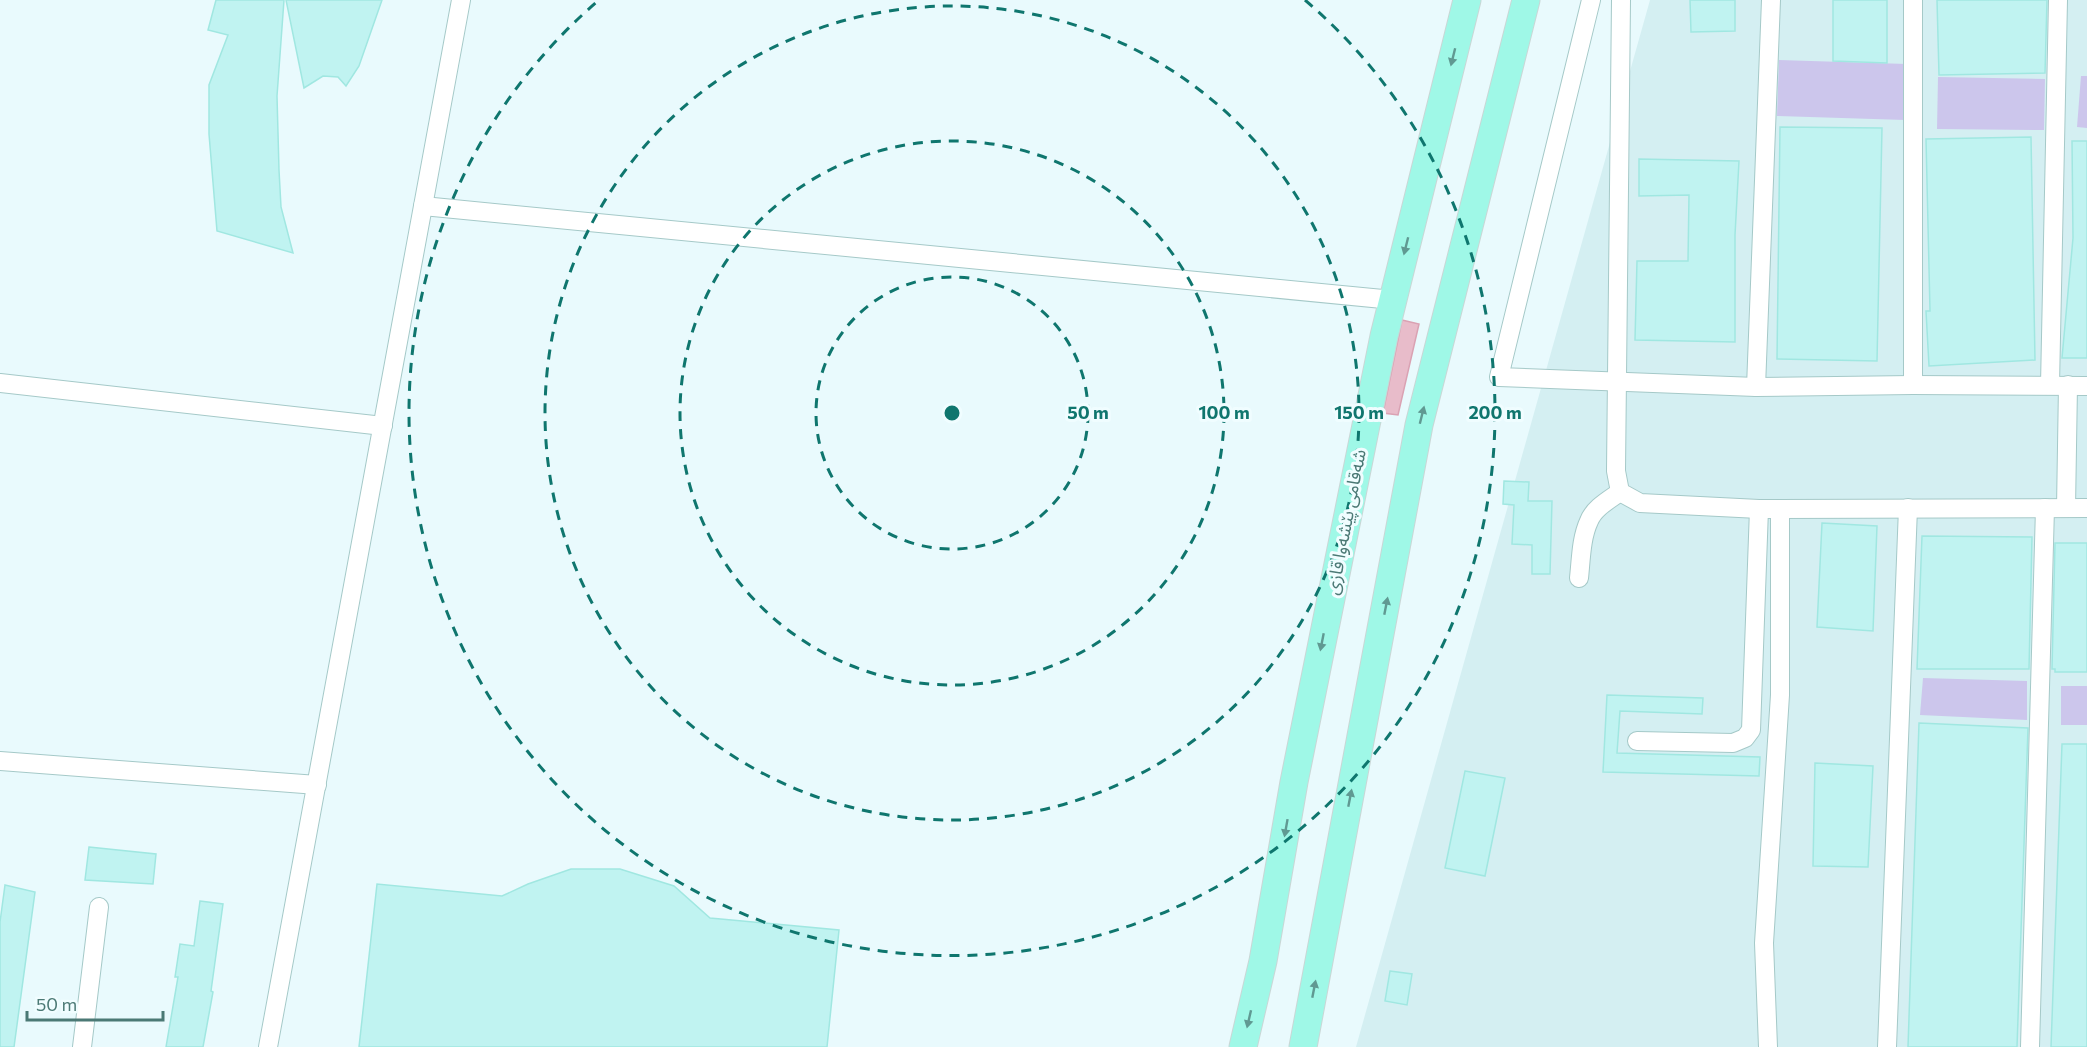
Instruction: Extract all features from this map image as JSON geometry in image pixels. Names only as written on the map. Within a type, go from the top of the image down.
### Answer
[{"type":"highway","name":"شەقامی پێشەوا قازی","points":[[1243,1047],[1263,961],[1294,782],[1393,300],[1467,0]]},
{"type":"highway","points":[[1303,1047],[1419,425],[1526,0]]},
{"type":"street","points":[[268,1047],[461,0]]},
{"type":"street","points":[[1591,0],[1499,377],[1756,387],[2087,386]]},
{"type":"street","points":[[1620,492],[1616,471],[1621,0]]},
{"type":"street","points":[[1756,387],[1771,0]]},
{"type":"street","points":[[1913,0],[1913,385]]},
{"type":"street","points":[[2058,0],[2059,385],[2066,508]]},
{"type":"street","points":[[423,206],[1393,300]]},
{"type":"street","points":[[0,383],[382,426]]},
{"type":"street","points":[[1620,492],[1640,503],[1759,509],[2087,508]]},
{"type":"street","points":[[1579,578],[1582,549],[1589,520],[1601,506],[1620,492]]},
{"type":"street","points":[[1768,1047],[1764,943],[1780,695],[1780,508]]},
{"type":"street","points":[[1887,1047],[1908,508]]},
{"type":"street","points":[[2030,1047],[2045,508]]},
{"type":"street","points":[[1637,741],[1733,743],[1745,738],[1751,730],[1759,509]]},
{"type":"street","points":[[0,761],[317,784]]},
{"type":"street","points":[[82,1047],[99,907]]},
{"type":"shaded area","points":[[1650,0],[2087,0],[2087,1047],[1356,1047]]},
{"type":"shaded area","points":[[1779,60],[1907,64],[1905,120],[1777,116]]},
{"type":"shaded area","points":[[2081,76],[2087,76],[2087,128],[2077,127]]},
{"type":"shaded area","points":[[1938,77],[2045,79],[2044,130],[1937,129]]},
{"type":"shaded area","points":[[1402,320],[1419,324],[1398,415],[1383,413]]},
{"type":"shaded area","points":[[1923,678],[2027,681],[2027,720],[1920,715]]},
{"type":"shaded area","points":[[2061,686],[2087,686],[2087,725],[2061,725]]},
{"type":"building","points":[[216,0],[284,0],[277,96],[279,170],[281,207],[293,253],[217,231],[209,134],[209,85],[228,35],[208,30]]},
{"type":"building","points":[[286,0],[382,0],[359,66],[346,86],[338,77],[323,76],[304,88]]},
{"type":"building","points":[[1690,0],[1735,0],[1735,31],[1691,32]]},
{"type":"building","points":[[1833,0],[1887,0],[1887,63],[1833,61]]},
{"type":"building","points":[[1937,0],[2047,0],[2045,73],[1939,75]]},
{"type":"building","points":[[1780,127],[1882,128],[1877,361],[1777,359]]},
{"type":"building","points":[[2031,137],[2035,360],[1929,366],[1926,311],[1930,311],[1926,139]]},
{"type":"building","points":[[2072,141],[2087,141],[2087,358],[2062,358],[2073,238]]},
{"type":"building","points":[[1639,159],[1739,161],[1735,235],[1735,342],[1635,340],[1637,261],[1688,261],[1689,195],[1639,196]]},
{"type":"building","points":[[1504,481],[1529,482],[1528,501],[1552,501],[1550,574],[1532,574],[1532,545],[1512,544],[1514,505],[1503,504]]},
{"type":"building","points":[[1822,523],[1877,526],[1873,631],[1817,627]]},
{"type":"building","points":[[1922,536],[2032,537],[2029,669],[1917,669]]},
{"type":"building","points":[[2055,543],[2087,543],[2087,672],[2055,672],[2055,669],[2052,669]]},
{"type":"building","points":[[1607,695],[1703,698],[1702,714],[1620,711],[1617,753],[1760,757],[1759,776],[1603,772]]},
{"type":"building","points":[[1919,723],[2028,728],[2017,1047],[1908,1047]]},
{"type":"building","points":[[2062,744],[2087,744],[2087,1047],[2051,1047]]},
{"type":"building","points":[[1815,763],[1873,766],[1868,867],[1813,866]]},
{"type":"building","points":[[1465,771],[1505,778],[1485,876],[1445,868]]},
{"type":"building","points":[[89,847],[156,854],[153,884],[85,880]]},
{"type":"building","points":[[571,869],[620,869],[674,886],[710,918],[839,930],[827,1047],[359,1047],[377,884],[502,896]]},
{"type":"building","points":[[5,885],[35,892],[14,1047],[0,1047],[0,922]]},
{"type":"building","points":[[200,901],[223,904],[211,991],[213,992],[203,1047],[166,1047],[178,977],[175,977],[180,944],[194,946]]},
{"type":"building","points":[[1390,971],[1412,974],[1407,1005],[1385,1001]]}]
